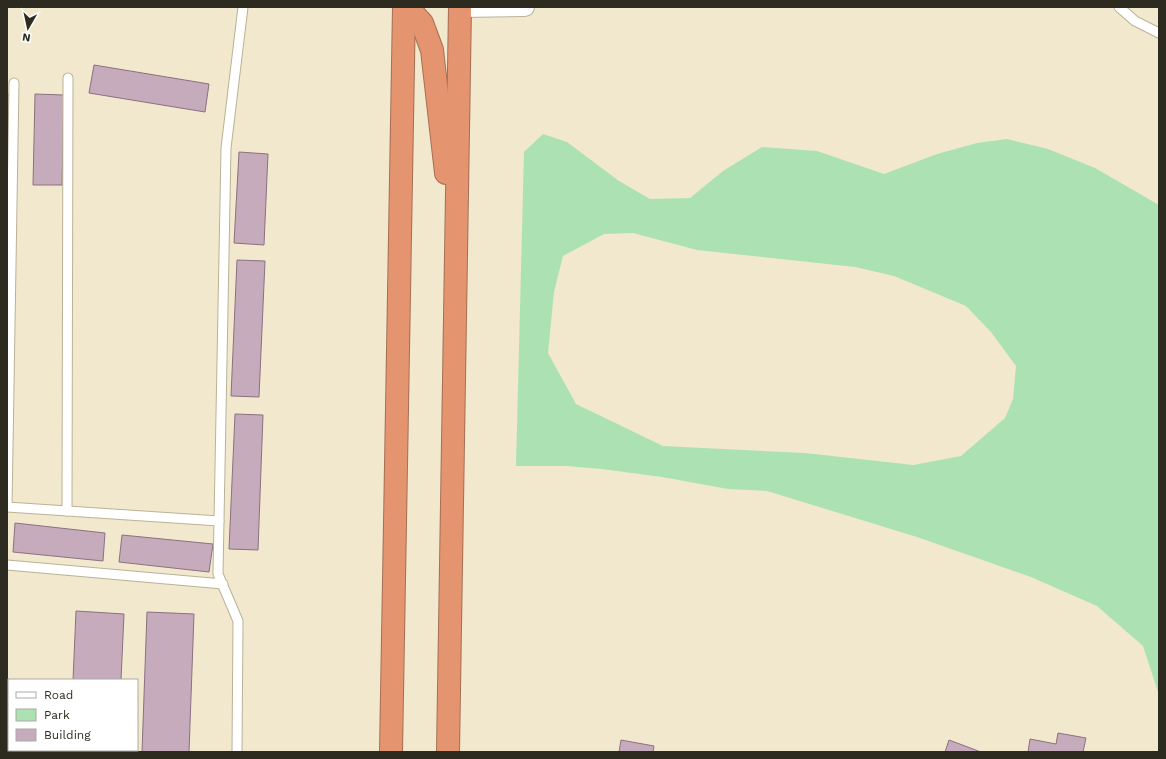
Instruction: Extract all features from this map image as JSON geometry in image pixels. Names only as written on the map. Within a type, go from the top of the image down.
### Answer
[{"type":"highway","points":[[405,7],[422,23],[432,50],[456,266]]},
{"type":"highway","points":[[391,752],[405,7]]},
{"type":"highway","points":[[448,752],[460,7]]},
{"type":"street","points":[[460,7],[525,7]]},
{"type":"lane","points":[[237,752],[238,621],[218,574],[226,148],[243,7]]},
{"type":"lane","points":[[1119,7],[1135,21],[1159,33]]},
{"type":"lane","points":[[67,511],[68,78]]},
{"type":"lane","points":[[14,83],[7,507],[219,521]]},
{"type":"lane","points":[[7,565],[223,584]]},
{"type":"green space","points":[[543,134],[567,142],[619,181],[650,199],[690,198],[723,171],[762,147],[817,151],[884,174],[937,154],[977,143],[1007,139],[1048,149],[1095,168],[1159,205],[1159,695],[1143,646],[1097,606],[1031,577],[917,537],[767,491],[728,489],[662,477],[602,469],[567,466],[516,466],[524,152]],"holes":[[[633,233],[697,250],[855,267],[894,276],[966,306],[991,332],[1016,366],[1013,399],[1005,418],[961,456],[913,465],[805,453],[663,446],[576,404],[548,353],[554,292],[563,256],[604,234]]]},
{"type":"building","points":[[94,65],[209,84],[205,112],[89,93]]},
{"type":"building","points":[[7,94],[10,95],[7,164]]},
{"type":"building","points":[[35,94],[64,95],[62,185],[33,185]]},
{"type":"building","points":[[239,152],[268,154],[264,245],[234,243]]},
{"type":"building","points":[[237,260],[265,261],[259,397],[231,396]]},
{"type":"building","points":[[235,414],[263,415],[258,550],[229,549]]},
{"type":"building","points":[[15,523],[105,533],[103,561],[13,552]]},
{"type":"building","points":[[122,535],[213,544],[209,572],[119,562]]},
{"type":"building","points":[[76,611],[124,614],[121,679],[73,679]]},
{"type":"building","points":[[147,612],[194,614],[189,752],[142,752]]},
{"type":"building","points":[[1058,733],[1086,738],[1083,752],[1028,752],[1030,739],[1056,744]]},
{"type":"building","points":[[621,740],[654,746],[653,752],[619,752]]},
{"type":"building","points":[[949,740],[981,752],[945,752]]},
{"type":"building","points":[[70,751],[118,751],[118,752]]}]
